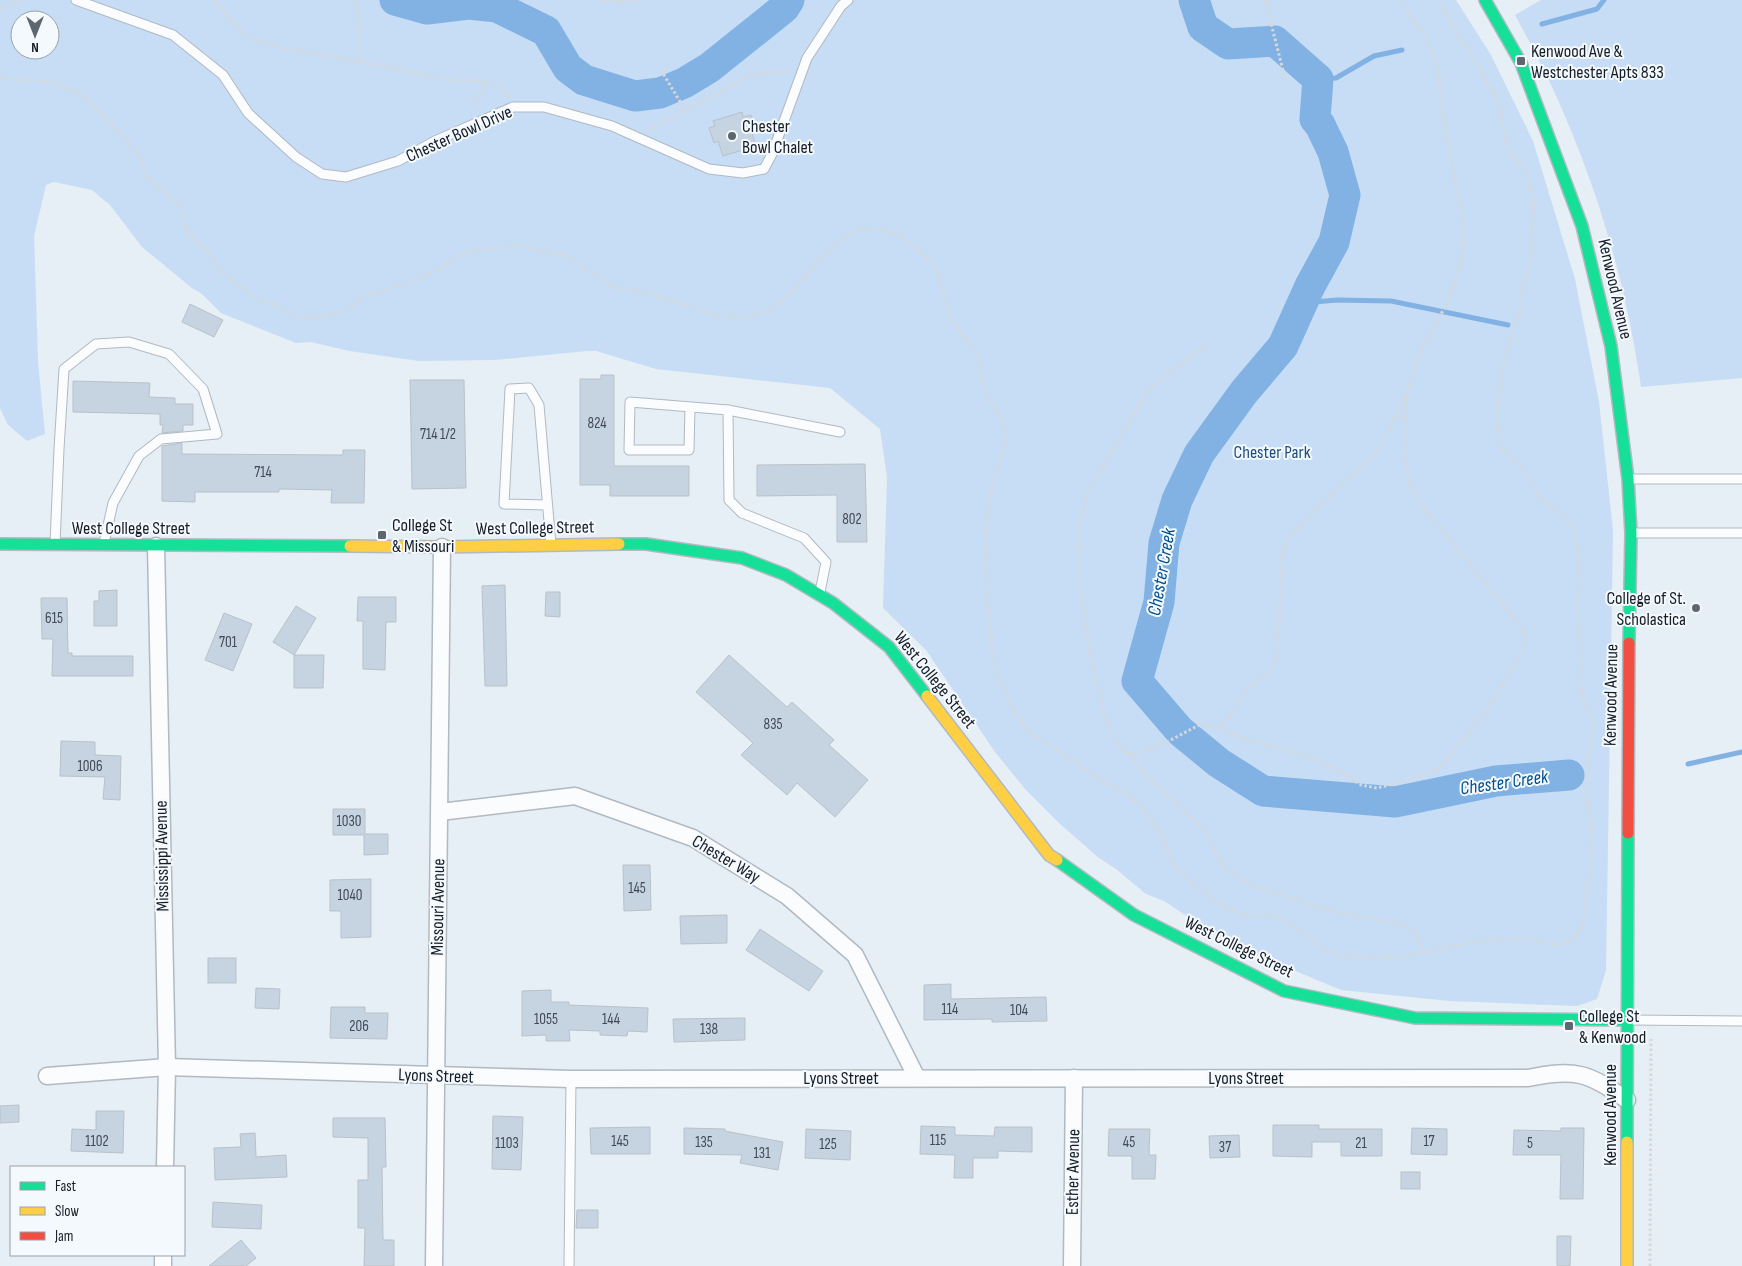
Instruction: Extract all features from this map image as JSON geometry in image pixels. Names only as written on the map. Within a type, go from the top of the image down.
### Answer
[{"type":"street","name":"Kenwood Avenue","points":[[1485,0],[1521,63],[1582,226],[1611,346],[1628,479],[1631,533],[1628,736],[1627,1266]]},
{"type":"street","name":"West College Street","points":[[0,544],[442,547],[646,544],[742,558],[786,575],[833,603],[889,647],[1049,855],[1134,914],[1284,991],[1415,1018],[1628,1020]]},
{"type":"street","name":"Mississippi Avenue","points":[[156,546],[167,1067],[165,1166]]},
{"type":"street","name":"Missouri Avenue","points":[[434,1266],[442,547]]},
{"type":"street","name":"Chester Way","points":[[440,812],[575,796],[693,838],[787,896],[854,955],[917,1078]]},
{"type":"street","name":"Lyons Street","points":[[47,1076],[167,1067],[571,1079],[1528,1078],[1551,1073],[1574,1072],[1602,1082],[1628,1100]]},
{"type":"street","name":"Esther Avenue","points":[[1072,1266],[1074,1078]]},
{"type":"lane","name":"Chester Bowl Drive","points":[[76,0],[173,35],[222,74],[248,113],[296,157],[322,174],[346,177],[398,161],[513,107],[544,107],[612,126],[708,170],[743,173],[764,169],[772,154],[807,58],[841,6],[848,0]]},
{"type":"lane","points":[[55,545],[58,449],[64,369],[96,344],[129,342],[169,354],[203,389],[217,434],[160,439],[139,456],[113,503],[103,545]]},
{"type":"lane","points":[[547,505],[504,504],[510,389],[529,388],[539,405],[547,505],[550,546]]},
{"type":"lane","points":[[690,407],[689,450],[629,450],[630,402],[728,410],[840,432]]},
{"type":"lane","points":[[728,410],[729,500],[742,513],[804,538],[826,562],[819,595]]},
{"type":"lane","points":[[1628,479],[1742,479]]},
{"type":"lane","points":[[1631,533],[1742,533]]},
{"type":"lane","name":"West College Street","points":[[1628,1020],[1742,1021]]},
{"type":"lane","points":[[569,1266],[571,1079]]},
{"type":"path","points":[[0,9],[21,0]]},
{"type":"path","points":[[214,0],[246,37],[275,46],[360,61],[442,79],[485,82],[504,89],[513,107]]},
{"type":"path","points":[[354,0],[359,20],[360,61]]},
{"type":"path","points":[[601,0],[621,2],[639,0]]},
{"type":"path","points":[[1265,0],[1285,78]]},
{"type":"path","points":[[1220,728],[1236,709],[1246,690],[1258,679],[1270,672],[1275,663],[1279,628],[1282,554],[1286,543],[1291,534],[1341,484],[1370,460],[1380,448],[1406,395],[1421,350],[1446,305],[1459,270],[1464,244],[1463,224],[1441,105],[1439,75],[1424,34],[1399,0]]},
{"type":"path","points":[[0,78],[50,82],[78,92],[111,123],[139,156],[149,180],[181,206],[187,231],[213,258],[228,279],[263,301],[276,305],[292,315],[312,318],[345,312],[362,298],[426,276],[454,258],[471,251],[517,245],[564,255],[611,286],[636,290],[718,315],[744,317],[769,310],[787,297],[820,258],[842,238],[860,228],[881,229],[899,235],[934,264],[941,281],[950,317],[979,358],[981,376],[988,396],[1006,428],[1006,439],[993,484],[985,532],[987,598],[992,654],[1000,683],[1013,709],[1030,733],[1076,762],[1104,783],[1127,792],[1156,824],[1172,860],[1180,872],[1222,905],[1243,914],[1265,914],[1279,917],[1325,949],[1342,956],[1397,957],[1482,940],[1527,939],[1560,945],[1570,941],[1578,933],[1584,919],[1586,887],[1593,862],[1591,847],[1592,820],[1588,810],[1587,796],[1587,768],[1593,726],[1592,714],[1584,704],[1578,686],[1581,666],[1580,629],[1576,608],[1579,589],[1577,538],[1570,522],[1542,500],[1522,468],[1505,452],[1499,441],[1496,419],[1504,365],[1511,337],[1519,316],[1522,293],[1532,256],[1531,236],[1534,201],[1526,171],[1507,146],[1496,97],[1438,0]]},
{"type":"path","points":[[661,70],[685,110]]},
{"type":"path","points":[[636,137],[754,74],[802,70]]},
{"type":"path","points":[[472,102],[478,98],[485,82]]},
{"type":"path","points":[[1206,345],[1149,388],[1088,492],[1080,529],[1079,579],[1089,650],[1104,714],[1119,747],[1205,831],[1224,868],[1236,877],[1248,884],[1331,911],[1402,924],[1414,931],[1423,947],[1423,953]]},
{"type":"path","points":[[1127,753],[1137,753],[1165,742],[1201,724],[1220,728],[1245,740],[1289,750],[1331,766],[1361,786],[1377,788],[1438,769],[1486,712],[1523,650],[1525,637],[1521,626],[1438,525],[1410,485],[1407,473],[1406,395]]},
{"type":"path","points":[[1650,1039],[1650,1266]]},
{"type":"green space","name":"Chester Park","points":[[0,0],[1456,0],[1491,55],[1533,141],[1575,279],[1599,402],[1613,530],[1606,970],[1597,999],[1577,1006],[1450,1001],[1341,990],[1226,942],[1164,901],[1146,894],[1116,869],[1099,858],[1059,823],[1026,790],[995,752],[926,650],[883,608],[887,477],[880,429],[830,388],[656,369],[596,351],[494,360],[419,361],[349,351],[311,342],[296,343],[221,313],[202,294],[142,247],[110,205],[92,190],[54,182],[46,185],[34,236],[38,362],[45,434],[27,441],[8,425],[0,408]]},
{"type":"green space","points":[[1541,0],[1742,0],[1742,378],[1641,387],[1629,319],[1613,251],[1592,185],[1555,94],[1515,15]]},
{"type":"building","name":"Chester Bowl Chalet","points":[[742,112],[743,117],[751,115],[755,129],[751,130],[756,146],[723,156],[718,141],[714,143],[709,128],[715,126],[713,121]]},
{"type":"building","points":[[190,304],[223,320],[214,337],[182,322]]},
{"type":"building","points":[[601,375],[614,375],[614,466],[689,466],[689,496],[610,496],[610,485],[580,485],[580,379],[601,379]]},
{"type":"building","points":[[410,380],[464,380],[466,488],[412,489]]},
{"type":"building","points":[[73,381],[150,383],[149,397],[175,398],[175,404],[193,404],[193,425],[183,425],[183,431],[162,433],[163,425],[160,425],[160,414],[73,412]]},
{"type":"building","points":[[182,443],[182,454],[343,455],[343,450],[365,450],[364,503],[331,503],[332,490],[279,489],[279,492],[195,492],[195,502],[162,501],[162,446]]},
{"type":"building","points":[[865,464],[867,542],[837,542],[837,495],[757,496],[757,465]]},
{"type":"building","points":[[505,585],[507,686],[485,686],[482,586]]},
{"type":"building","points":[[117,590],[117,626],[94,626],[94,601],[99,601],[99,591]]},
{"type":"building","points":[[546,592],[560,592],[560,617],[545,616]]},
{"type":"building","points":[[358,597],[396,597],[396,622],[386,622],[385,670],[363,669],[363,621],[357,621]]},
{"type":"building","points":[[41,598],[67,598],[68,653],[72,653],[72,656],[133,656],[133,676],[52,676],[53,639],[42,639]]},
{"type":"building","points":[[296,606],[316,618],[294,655],[273,642]]},
{"type":"building","points":[[224,613],[252,624],[233,671],[205,660]]},
{"type":"building","points":[[294,655],[324,655],[323,688],[294,688]]},
{"type":"building","points":[[729,655],[787,707],[792,702],[834,740],[829,745],[868,780],[835,817],[797,783],[787,795],[741,755],[753,743],[696,692]]},
{"type":"building","points":[[61,741],[95,742],[95,755],[121,756],[120,800],[103,799],[105,777],[60,776]]},
{"type":"building","points":[[333,809],[365,809],[365,834],[388,834],[388,854],[364,855],[364,835],[333,835]]},
{"type":"building","points":[[623,865],[650,865],[651,910],[624,911]]},
{"type":"building","points":[[371,879],[371,937],[341,938],[341,911],[330,911],[330,880]]},
{"type":"building","points":[[727,915],[727,943],[681,944],[680,916]]},
{"type":"building","points":[[760,929],[823,971],[809,991],[746,950]]},
{"type":"building","points":[[208,958],[236,958],[236,983],[208,983]]},
{"type":"building","points":[[951,984],[951,999],[1046,997],[1047,1021],[992,1022],[992,1019],[924,1020],[924,985]]},
{"type":"building","points":[[256,988],[280,989],[279,1009],[255,1008]]},
{"type":"building","points":[[551,990],[551,1002],[569,1002],[569,1005],[648,1008],[647,1032],[628,1031],[627,1036],[600,1035],[600,1031],[569,1030],[570,1041],[546,1041],[546,1035],[522,1036],[522,991]]},
{"type":"building","points":[[331,1007],[365,1007],[365,1013],[388,1013],[387,1039],[330,1038]]},
{"type":"building","points":[[745,1018],[745,1040],[674,1042],[673,1019]]},
{"type":"building","points":[[19,1105],[19,1122],[0,1123],[0,1106]]},
{"type":"building","points":[[96,1111],[124,1111],[123,1153],[71,1151],[72,1129],[96,1130]]},
{"type":"building","points":[[493,1116],[523,1117],[521,1170],[492,1169]]},
{"type":"building","points":[[333,1118],[385,1118],[386,1167],[382,1167],[383,1240],[394,1240],[394,1266],[364,1266],[365,1228],[358,1228],[358,1180],[368,1180],[368,1138],[333,1137]]},
{"type":"building","points":[[1273,1125],[1319,1125],[1319,1129],[1382,1129],[1382,1156],[1341,1156],[1341,1142],[1312,1142],[1312,1157],[1273,1156]]},
{"type":"building","points":[[921,1126],[955,1127],[955,1135],[994,1136],[995,1127],[1032,1127],[1032,1152],[998,1151],[998,1158],[973,1158],[973,1178],[954,1178],[955,1155],[920,1154]]},
{"type":"building","points":[[650,1127],[650,1154],[591,1154],[590,1128]]},
{"type":"building","points":[[684,1128],[725,1129],[725,1131],[783,1142],[778,1170],[740,1163],[742,1155],[684,1154]]},
{"type":"building","points":[[1412,1128],[1447,1129],[1447,1155],[1411,1154]]},
{"type":"building","points":[[1561,1128],[1584,1128],[1583,1199],[1560,1199],[1561,1155],[1513,1155],[1514,1130],[1561,1131]]},
{"type":"building","points":[[806,1129],[851,1131],[850,1160],[805,1158]]},
{"type":"building","points":[[1109,1129],[1150,1129],[1149,1155],[1156,1155],[1155,1179],[1132,1179],[1132,1156],[1108,1156]]},
{"type":"building","points":[[255,1133],[256,1157],[286,1155],[287,1177],[215,1180],[214,1148],[241,1147],[240,1134]]},
{"type":"building","points":[[1239,1135],[1240,1157],[1210,1158],[1209,1136]]},
{"type":"building","points":[[1401,1172],[1420,1172],[1420,1189],[1401,1189]]},
{"type":"building","points":[[213,1202],[262,1205],[261,1229],[212,1227]]},
{"type":"building","points":[[577,1210],[598,1210],[598,1228],[576,1228]]},
{"type":"building","points":[[1557,1236],[1571,1236],[1570,1266],[1557,1266]]},
{"type":"building","points":[[241,1240],[256,1258],[246,1266],[209,1266]]},
{"type":"waterway","name":"Chester Creek","points":[[395,0],[427,9],[469,4],[497,7],[546,31],[568,68],[584,80],[635,96],[660,93],[684,83],[709,68],[784,8],[789,0]]},
{"type":"waterway","name":"Chester Creek","points":[[1194,0],[1203,27],[1228,44],[1275,41],[1318,79],[1315,119],[1320,125],[1333,152],[1345,195],[1334,242],[1310,286],[1283,346],[1244,392],[1199,454],[1177,500],[1164,543],[1159,602],[1137,681],[1180,731],[1219,763],[1263,791],[1395,802],[1496,781],[1569,775]]},
{"type":"waterway","points":[[1542,24],[1597,9],[1604,0]]},
{"type":"waterway","points":[[1318,79],[1336,78],[1374,56],[1402,50]]},
{"type":"waterway","points":[[1303,303],[1337,300],[1391,301],[1508,325]]},
{"type":"waterway","name":"Chester Creek","points":[[1688,764],[1742,752]]},
{"type":"traffic: fast","points":[[1485,0],[1521,63],[1582,226],[1611,346],[1628,479],[1631,533],[1629,643]]},
{"type":"traffic: fast","points":[[0,544],[350,546]]},
{"type":"traffic: fast","points":[[619,544],[646,544],[742,558],[786,575],[833,603],[889,647],[927,696]]},
{"type":"traffic: fast","points":[[1627,1142],[1628,833]]},
{"type":"traffic: fast","points":[[1057,860],[1134,915],[1284,991],[1415,1018],[1628,1020]]},
{"type":"traffic: slow","points":[[350,546],[442,547],[619,544]]},
{"type":"traffic: slow","points":[[927,696],[1049,855],[1057,860]]},
{"type":"traffic: slow","points":[[1627,1142],[1627,1266]]},
{"type":"traffic: jam","points":[[1628,833],[1629,643]]},
{"type":"place","name":"Kenwood Ave & Westchester Apts 833","points":[[1521,61]]},
{"type":"place","name":"Chester Bowl Chalet","points":[[732,136]]},
{"type":"place","name":"College St & Missouri","points":[[382,535]]},
{"type":"place","name":"College of St. Scholastica","points":[[1696,608]]},
{"type":"place","name":"College St & Kenwood","points":[[1569,1026]]}]
